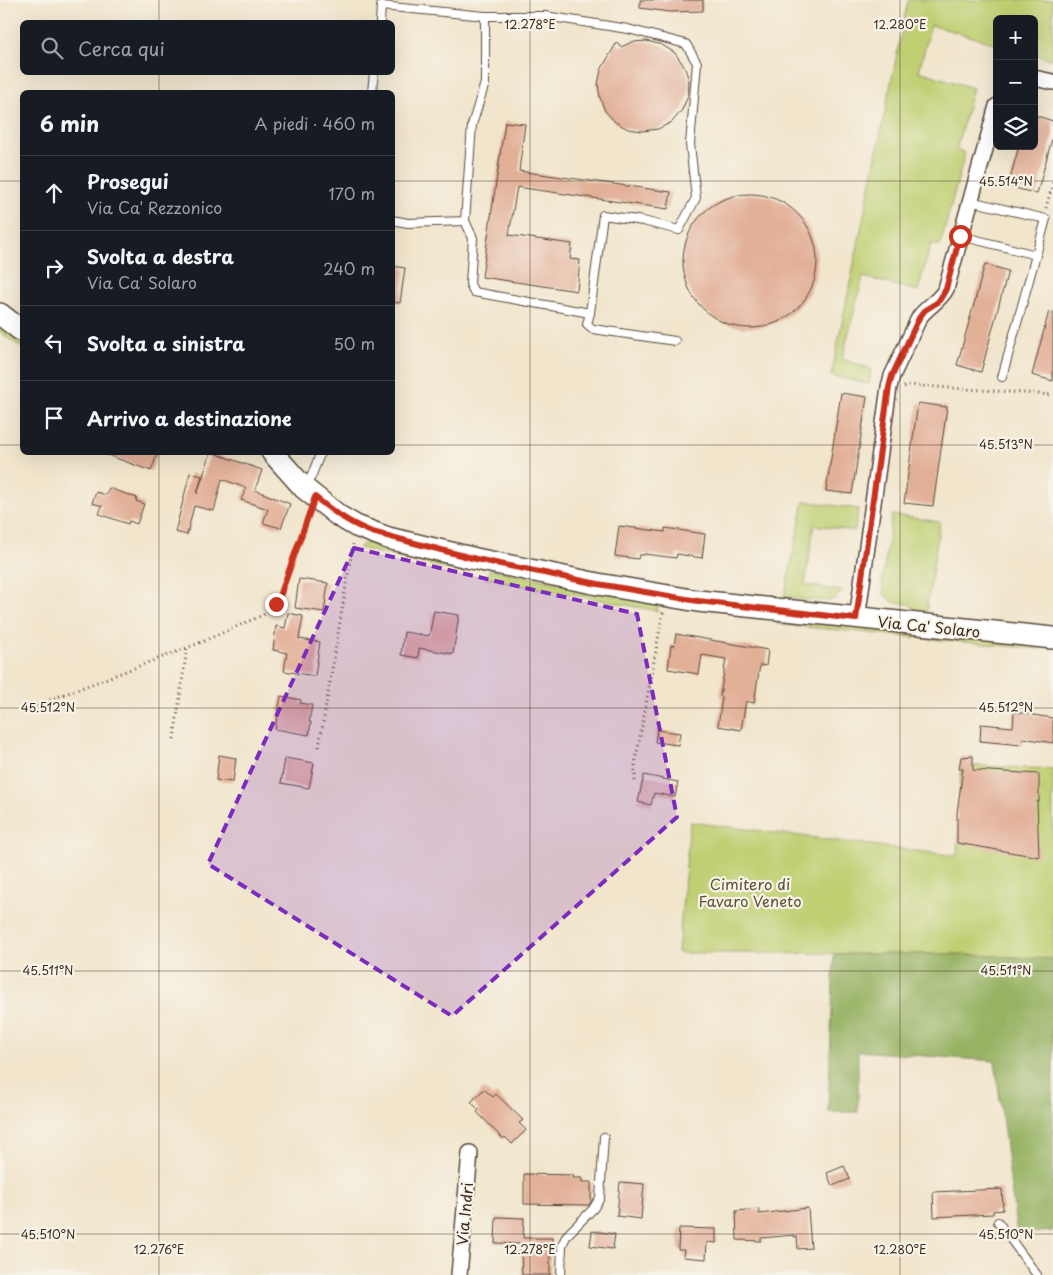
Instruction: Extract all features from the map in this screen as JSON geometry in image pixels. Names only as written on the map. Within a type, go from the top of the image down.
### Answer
[{"type":"street","points":[[1038,79],[1053,82]]},
{"type":"street","points":[[856,619],[892,376],[919,318],[925,310],[938,302],[946,289],[993,120]]},
{"type":"street","points":[[0,314],[20,329]]},
{"type":"street","name":"Via Ca' Solaro","points":[[275,455],[310,493],[339,516],[356,526],[388,538],[476,559],[598,584],[730,605],[1053,638]]},
{"type":"street","name":"Via Indri","points":[[459,1275],[470,1153]]},
{"type":"lane","points":[[380,20],[381,6],[485,16],[546,16],[628,29],[686,44],[697,63],[690,144],[696,198],[679,230],[643,221],[603,215],[587,324],[593,329],[675,341]]},
{"type":"lane","points":[[485,16],[485,83],[472,125],[465,222],[473,238],[470,284],[474,292],[590,313]]},
{"type":"lane","points":[[372,90],[374,75]]},
{"type":"lane","points":[[970,201],[1046,219],[1002,377]]},
{"type":"lane","points":[[395,221],[408,223],[465,222]]},
{"type":"lane","points":[[960,236],[1036,255]]},
{"type":"lane","points":[[310,493],[311,477],[320,455]]},
{"type":"lane","points":[[561,1275],[564,1240],[593,1209],[600,1198],[604,1137]]},
{"type":"lane","points":[[998,1222],[1037,1275]]},
{"type":"path","points":[[1043,219],[1053,182]]},
{"type":"path","points":[[901,389],[908,385],[1053,395]]},
{"type":"path","points":[[31,707],[187,648],[264,616],[276,604],[280,596],[310,493]]},
{"type":"path","points":[[319,747],[356,526]]},
{"type":"path","points":[[635,781],[635,764],[666,596]]},
{"type":"path","points":[[174,739],[187,648]]},
{"type":"highlighted area","points":[[354,548],[637,614],[677,817],[452,1016],[208,864]]},
{"type":"green space","points":[[908,0],[1053,0],[1053,60],[1038,55],[1038,15],[993,15],[993,43],[931,25],[919,71],[973,88],[956,150],[965,153],[940,246],[931,244],[918,291],[863,277],[842,359],[871,369],[869,384],[831,376]]},
{"type":"green space","points":[[0,323],[20,339],[20,347],[0,332]]},
{"type":"green space","points":[[804,501],[858,509],[855,531],[814,525],[805,585],[843,591],[835,599],[829,601],[784,598]]},
{"type":"green space","points":[[892,515],[940,522],[926,614],[913,613],[910,604],[893,602],[884,595],[882,582]]},
{"type":"green space","points":[[364,543],[461,564],[465,573],[359,548]]},
{"type":"green space","points":[[490,569],[656,603],[658,611],[485,578]]},
{"type":"green space","points":[[779,620],[1038,644],[1039,649],[777,624]]},
{"type":"green space","name":"Cimitero di Favaro Veneto","points":[[961,765],[1053,769],[1053,959],[953,954],[678,953],[690,822],[957,856]]},
{"type":"green space","points":[[834,954],[953,954],[1053,959],[1053,1231],[1017,1234],[995,1061],[858,1051],[858,1112],[828,1112]]},
{"type":"building","points":[[640,0],[703,0],[703,11],[670,12],[640,8]]},
{"type":"building","points":[[647,41],[662,45],[675,53],[684,66],[689,80],[688,96],[682,110],[672,122],[658,129],[643,131],[628,129],[615,122],[605,111],[600,98],[598,84],[601,70],[617,42],[621,47],[632,42]]},
{"type":"building","points":[[1038,116],[1053,121],[1053,135],[1037,194],[1008,186],[1018,150],[1038,150]]},
{"type":"building","points":[[505,122],[525,124],[519,171],[671,192],[668,209],[517,187],[509,235],[572,244],[570,259],[580,260],[577,291],[482,277]]},
{"type":"building","points":[[750,194],[775,200],[797,214],[811,236],[817,261],[811,286],[797,308],[775,322],[750,328],[725,322],[703,308],[689,286],[683,261],[689,236],[703,214],[725,200]]},
{"type":"building","points":[[985,264],[1008,271],[981,372],[957,365]]},
{"type":"building","points":[[395,266],[405,268],[400,303],[395,302]]},
{"type":"building","points":[[1049,311],[1053,312],[1053,381],[1032,375]]},
{"type":"building","points":[[841,393],[867,397],[852,494],[826,491]]},
{"type":"building","points":[[918,403],[947,407],[933,506],[904,503]]},
{"type":"building","points":[[108,455],[157,455],[151,471]]},
{"type":"building","points":[[210,455],[220,455],[262,470],[255,490],[290,504],[281,528],[263,523],[268,509],[241,500],[246,488],[222,479],[214,511],[194,506],[187,535],[175,532],[190,473],[202,476],[197,494]]},
{"type":"building","points":[[109,488],[137,498],[136,501],[144,504],[137,524],[129,521],[128,524],[99,514],[102,506],[92,503],[96,492],[106,495]]},
{"type":"building","points":[[619,526],[665,532],[665,528],[705,534],[702,558],[677,554],[676,558],[644,554],[639,555],[638,559],[615,556]]},
{"type":"building","points":[[299,579],[328,583],[324,612],[295,608]]},
{"type":"building","points":[[434,611],[459,615],[453,654],[419,648],[418,658],[401,655],[404,632],[429,636]]},
{"type":"building","points":[[288,613],[303,616],[299,639],[320,642],[315,676],[284,671],[287,653],[273,650],[276,626],[285,628]]},
{"type":"building","points":[[676,634],[768,650],[766,666],[760,665],[754,703],[746,701],[741,730],[718,726],[722,697],[720,696],[726,659],[702,655],[699,674],[668,669],[671,645],[674,646]]},
{"type":"building","points":[[281,696],[301,700],[300,703],[312,705],[309,735],[275,729]]},
{"type":"building","points":[[1014,712],[1053,718],[1053,743],[1023,738],[1022,745],[980,741],[981,724],[1013,727]]},
{"type":"building","points":[[657,730],[680,733],[678,745],[655,742]]},
{"type":"building","points":[[219,755],[236,758],[233,782],[216,780]]},
{"type":"building","points":[[973,756],[973,770],[1039,774],[1039,802],[1037,801],[1039,857],[957,843],[957,813],[963,769],[959,769],[961,757]]},
{"type":"building","points":[[285,758],[314,763],[309,788],[281,783]]},
{"type":"building","points":[[644,775],[678,782],[675,797],[654,793],[651,805],[638,802]]},
{"type":"building","points":[[484,1089],[493,1097],[496,1094],[523,1120],[519,1123],[526,1130],[512,1144],[505,1137],[503,1139],[477,1112],[479,1110],[471,1102]]},
{"type":"building","points":[[844,1166],[850,1179],[832,1186],[827,1173]]},
{"type":"building","points":[[524,1174],[574,1175],[573,1178],[582,1178],[582,1182],[591,1182],[591,1202],[589,1205],[524,1204]]},
{"type":"building","points":[[620,1182],[644,1184],[641,1219],[617,1216]]},
{"type":"building","points":[[1002,1189],[1003,1210],[993,1211],[993,1214],[934,1217],[933,1192]]},
{"type":"building","points":[[808,1208],[811,1248],[798,1249],[797,1236],[794,1237],[794,1235],[761,1238],[761,1241],[737,1240],[736,1211],[759,1209],[759,1214]]},
{"type":"building","points":[[496,1217],[524,1218],[523,1238],[552,1238],[550,1275],[522,1275],[521,1244],[495,1243]]},
{"type":"building","points":[[679,1228],[716,1229],[716,1243],[707,1242],[706,1259],[683,1257],[684,1250],[678,1250]]},
{"type":"building","points":[[592,1231],[615,1234],[613,1249],[590,1246]]},
{"type":"route","points":[[276,604],[315,497],[339,516],[356,526],[388,538],[476,559],[666,596],[856,619],[889,387],[892,376],[919,318],[930,305],[938,302],[946,289],[960,236]]}]
